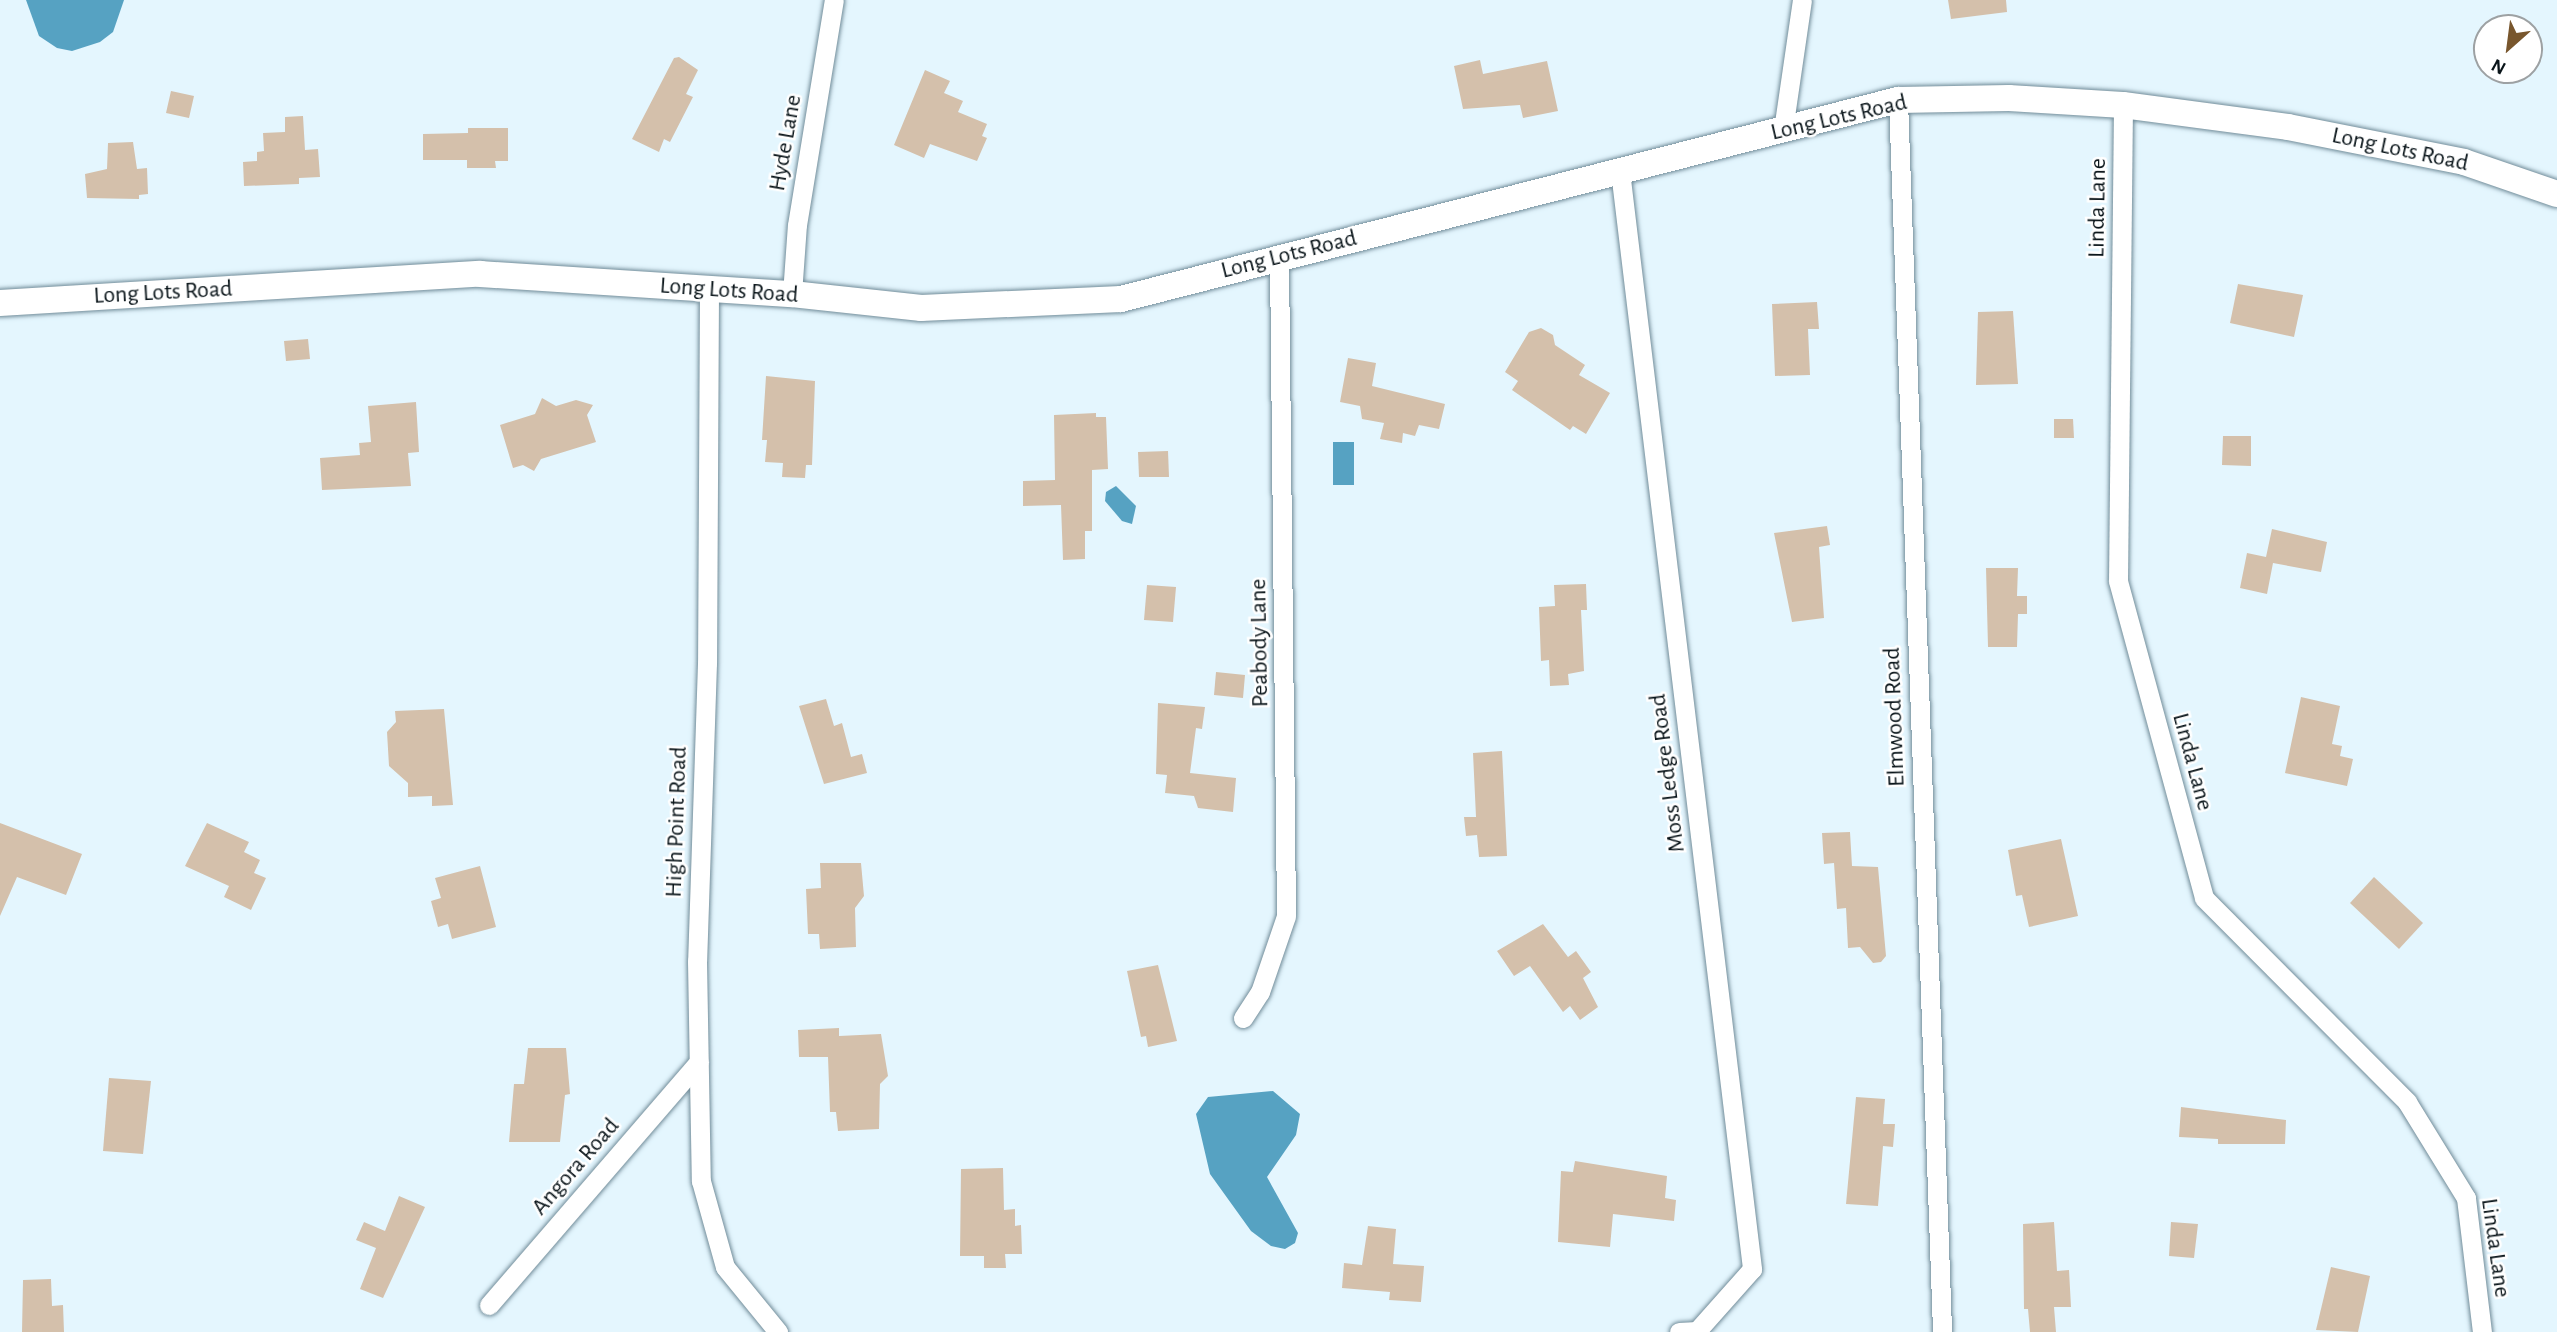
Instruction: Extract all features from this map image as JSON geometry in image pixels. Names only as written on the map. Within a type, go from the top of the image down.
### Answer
[{"type":"main road","name":"Long Lots Road","points":[[0,303],[480,274],[709,291],[792,294],[921,308],[1121,299],[1898,100],[2009,98],[2123,106],[2303,129],[2465,162],[2557,194]]},
{"type":"street","name":"Hyde Lane","points":[[792,294],[797,225],[834,0]]},
{"type":"street","points":[[1783,130],[1802,0]]},
{"type":"street","name":"Elmwood Road","points":[[1898,100],[1942,1332]]},
{"type":"street","name":"Linda Lane","points":[[2123,106],[2118,581],[2204,898],[2407,1101],[2466,1198],[2482,1332]]},
{"type":"street","name":"Moss Ledge Road","points":[[1620,171],[1752,1269],[1697,1331],[1679,1332]]},
{"type":"street","name":"Peabody Lane","points":[[1243,1018],[1260,992],[1286,916],[1279,258]]},
{"type":"street","name":"High Point Road","points":[[709,291],[708,663],[697,961],[701,1181],[711,1228],[725,1267],[778,1332]]},
{"type":"street","name":"Angora Road","points":[[489,1305],[699,1062]]},
{"type":"water","points":[[26,0],[124,0],[113,32],[100,42],[72,51],[57,48],[39,36]]},
{"type":"water","points":[[1333,442],[1354,442],[1354,485],[1333,485]]},
{"type":"water","points":[[1116,486],[1136,506],[1132,524],[1122,521],[1105,501],[1106,492]]},
{"type":"water","points":[[1273,1091],[1300,1114],[1296,1135],[1267,1177],[1298,1233],[1295,1243],[1285,1249],[1271,1246],[1251,1231],[1210,1174],[1196,1114],[1208,1097]]},
{"type":"building","points":[[1948,0],[2006,0],[2007,12],[1951,19]]},
{"type":"building","points":[[679,57],[698,70],[686,94],[693,97],[670,142],[664,139],[659,152],[632,139],[674,58]]},
{"type":"building","points":[[1480,60],[1483,74],[1547,61],[1558,111],[1523,118],[1520,105],[1463,109],[1454,66]]},
{"type":"building","points":[[925,70],[950,81],[944,93],[963,101],[958,112],[987,124],[982,136],[987,138],[977,161],[930,144],[924,158],[894,145]]},
{"type":"building","points":[[171,91],[194,96],[189,118],[166,113]]},
{"type":"building","points":[[303,116],[305,150],[318,149],[320,177],[299,178],[299,184],[244,186],[243,162],[257,161],[257,152],[264,151],[263,133],[285,132],[285,117]]},
{"type":"building","points":[[468,128],[508,128],[508,161],[495,161],[496,168],[467,168],[467,160],[423,160],[423,134],[468,133]]},
{"type":"building","points":[[133,142],[137,169],[147,168],[148,194],[139,195],[139,199],[87,198],[85,174],[107,169],[108,143]]},
{"type":"building","points":[[2238,284],[2303,295],[2294,337],[2230,323]]},
{"type":"building","points":[[1817,302],[1819,329],[1808,329],[1810,375],[1775,376],[1772,304]]},
{"type":"building","points":[[2013,311],[2018,384],[1976,385],[1978,312]]},
{"type":"building","points":[[1541,328],[1553,335],[1555,345],[1585,365],[1579,375],[1610,393],[1586,434],[1573,426],[1570,430],[1512,390],[1518,381],[1505,372],[1529,332]]},
{"type":"building","points":[[308,339],[310,359],[286,361],[284,341]]},
{"type":"building","points":[[1348,358],[1376,363],[1372,386],[1445,404],[1439,429],[1419,425],[1415,436],[1403,433],[1402,443],[1380,439],[1384,423],[1362,419],[1360,406],[1340,402]]},
{"type":"building","points":[[766,376],[815,381],[812,465],[806,465],[805,478],[782,477],[783,463],[765,462],[767,440],[762,440]]},
{"type":"building","points":[[542,398],[556,406],[576,400],[593,405],[587,415],[596,442],[541,459],[534,471],[523,465],[513,468],[500,425],[535,414]]},
{"type":"building","points":[[416,402],[419,452],[408,453],[411,486],[322,490],[320,458],[360,455],[359,443],[371,442],[368,406]]},
{"type":"building","points":[[1096,413],[1096,417],[1106,417],[1108,469],[1092,470],[1092,531],[1085,531],[1085,559],[1063,560],[1061,505],[1023,506],[1023,481],[1055,480],[1054,415]]},
{"type":"building","points":[[2054,419],[2073,419],[2074,438],[2054,438]]},
{"type":"building","points":[[2223,436],[2251,436],[2251,466],[2222,465]]},
{"type":"building","points":[[1168,451],[1169,477],[1139,477],[1138,452]]},
{"type":"building","points":[[1827,526],[1830,545],[1819,547],[1824,618],[1792,622],[1774,533]]},
{"type":"building","points":[[2272,529],[2327,542],[2321,572],[2273,563],[2267,594],[2240,588],[2247,553],[2266,557]]},
{"type":"building","points":[[1986,568],[2018,568],[2017,596],[2027,596],[2027,614],[2018,614],[2017,647],[1988,647]]},
{"type":"building","points":[[1586,584],[1587,610],[1581,610],[1584,671],[1568,674],[1569,685],[1550,686],[1549,660],[1541,661],[1539,607],[1555,606],[1554,585]]},
{"type":"building","points":[[1147,585],[1176,587],[1173,622],[1144,620]]},
{"type":"building","points":[[1216,672],[1245,675],[1243,698],[1214,695]]},
{"type":"building","points":[[2301,697],[2340,706],[2332,744],[2342,746],[2340,756],[2353,759],[2347,786],[2285,773]]},
{"type":"building","points":[[826,699],[834,726],[842,723],[851,757],[862,754],[867,773],[824,784],[799,706]]},
{"type":"building","points":[[1158,703],[1205,707],[1202,729],[1196,728],[1190,773],[1236,778],[1233,812],[1198,808],[1194,796],[1165,793],[1167,775],[1156,774]]},
{"type":"building","points":[[444,709],[453,805],[432,806],[432,796],[408,797],[408,783],[389,766],[387,732],[396,722],[395,711]]},
{"type":"building","points":[[1502,751],[1507,856],[1479,857],[1477,835],[1466,836],[1464,817],[1476,817],[1473,753]]},
{"type":"building","points":[[0,823],[82,854],[66,895],[17,877],[0,916]]},
{"type":"building","points":[[207,823],[249,842],[244,852],[260,860],[254,873],[266,878],[251,910],[224,897],[229,886],[185,866]]},
{"type":"building","points":[[1850,832],[1852,866],[1878,867],[1886,956],[1881,962],[1873,963],[1860,947],[1848,948],[1846,908],[1837,909],[1834,863],[1824,864],[1822,833]]},
{"type":"building","points":[[2061,839],[2078,916],[2029,927],[2022,895],[2016,896],[2008,850]]},
{"type":"building","points":[[820,863],[861,863],[864,896],[855,908],[856,947],[820,949],[819,934],[808,934],[806,889],[821,888]]},
{"type":"building","points":[[480,866],[496,927],[452,939],[448,924],[438,927],[431,901],[441,898],[435,878]]},
{"type":"building","points":[[2374,877],[2423,923],[2399,949],[2350,903]]},
{"type":"building","points":[[1543,924],[1568,957],[1576,951],[1591,972],[1583,978],[1598,1007],[1580,1020],[1570,1006],[1563,1012],[1530,966],[1514,976],[1497,951]]},
{"type":"building","points":[[1158,965],[1177,1041],[1148,1047],[1146,1036],[1141,1037],[1127,971]]},
{"type":"building","points":[[839,1028],[839,1036],[881,1034],[888,1076],[880,1084],[879,1129],[838,1131],[836,1112],[830,1112],[828,1057],[799,1057],[798,1030]]},
{"type":"building","points":[[528,1048],[566,1048],[570,1094],[565,1095],[560,1142],[509,1142],[514,1084],[524,1084]]},
{"type":"building","points":[[109,1078],[151,1081],[143,1154],[103,1151]]},
{"type":"building","points":[[1856,1097],[1885,1099],[1883,1124],[1895,1124],[1893,1147],[1883,1146],[1878,1206],[1846,1204]]},
{"type":"building","points":[[2181,1107],[2286,1120],[2285,1144],[2218,1144],[2218,1139],[2179,1137]]},
{"type":"building","points":[[1575,1161],[1667,1176],[1665,1198],[1676,1200],[1674,1221],[1613,1214],[1610,1247],[1558,1242],[1561,1171],[1573,1172]]},
{"type":"building","points":[[1003,1168],[1004,1210],[1015,1209],[1015,1226],[1021,1225],[1022,1254],[1005,1254],[1006,1268],[984,1268],[984,1256],[960,1256],[961,1169]]},
{"type":"building","points":[[399,1196],[425,1207],[383,1298],[360,1289],[376,1248],[356,1240],[364,1222],[385,1231]]},
{"type":"building","points":[[2054,1222],[2057,1271],[2069,1270],[2071,1307],[2054,1307],[2056,1332],[2030,1332],[2028,1309],[2024,1309],[2023,1224]]},
{"type":"building","points":[[2171,1222],[2198,1224],[2194,1258],[2169,1256]]},
{"type":"building","points":[[1368,1226],[1396,1229],[1393,1264],[1424,1266],[1421,1302],[1389,1300],[1390,1292],[1342,1288],[1344,1263],[1362,1265]]},
{"type":"building","points":[[2331,1267],[2370,1276],[2358,1332],[2316,1330]]},
{"type":"building","points":[[51,1279],[52,1306],[63,1305],[64,1332],[22,1332],[23,1280]]}]
